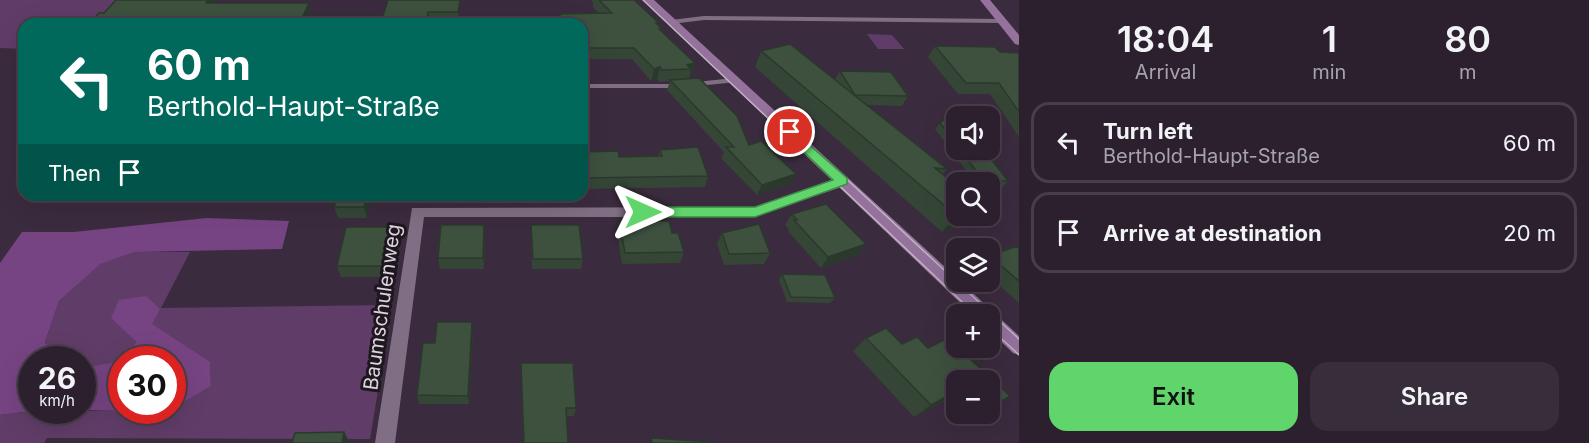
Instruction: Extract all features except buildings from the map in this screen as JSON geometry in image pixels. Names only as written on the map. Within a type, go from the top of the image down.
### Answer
[{"type":"street","points":[[648,0],[973,304]]},
{"type":"street","points":[[985,0],[1019,42]]},
{"type":"street","name":"Baumschulenweg","points":[[385,443],[417,212],[755,212],[842,181]]},
{"type":"street","points":[[1000,329],[1019,347]]},
{"type":"lane","points":[[671,21],[704,18],[1002,21]]},
{"type":"lane","points":[[588,86],[677,86],[734,80]]},
{"type":"shaded area","points":[[0,0],[123,0],[105,18],[18,18],[18,49],[0,48]]},
{"type":"shaded area","points":[[867,34],[892,35],[904,49],[878,49]]},
{"type":"shaded area","points":[[207,218],[289,221],[282,249],[135,252],[100,264],[59,301],[45,342],[48,346],[18,346],[18,413],[0,415],[0,263],[22,232],[74,232]]},
{"type":"shaded area","points":[[135,252],[190,252],[161,308],[392,305],[370,439],[47,438],[44,443],[0,443],[0,415],[18,413],[18,424],[96,424],[96,411],[108,411],[108,424],[186,424],[186,400],[211,386],[210,362],[186,355],[186,346],[154,346],[136,341],[135,346],[108,346],[108,364],[96,366],[96,346],[48,346],[45,342],[59,301],[99,264]]},
{"type":"shaded area","points":[[146,296],[160,309],[152,324],[186,346],[134,346],[136,341],[111,318],[119,300]]},
{"type":"shaded area","points":[[186,346],[210,362],[211,386],[186,401]]},
{"type":"shaded area","points":[[108,363],[108,411],[96,410],[96,366]]},
{"type":"tram line","points":[[643,0],[964,304]]},
{"type":"tram line","points":[[825,159],[1019,339]]},
{"type":"tram line","points":[[1000,337],[1019,355]]},
{"type":"route","points":[[643,212],[755,212],[842,181],[790,132]]}]
